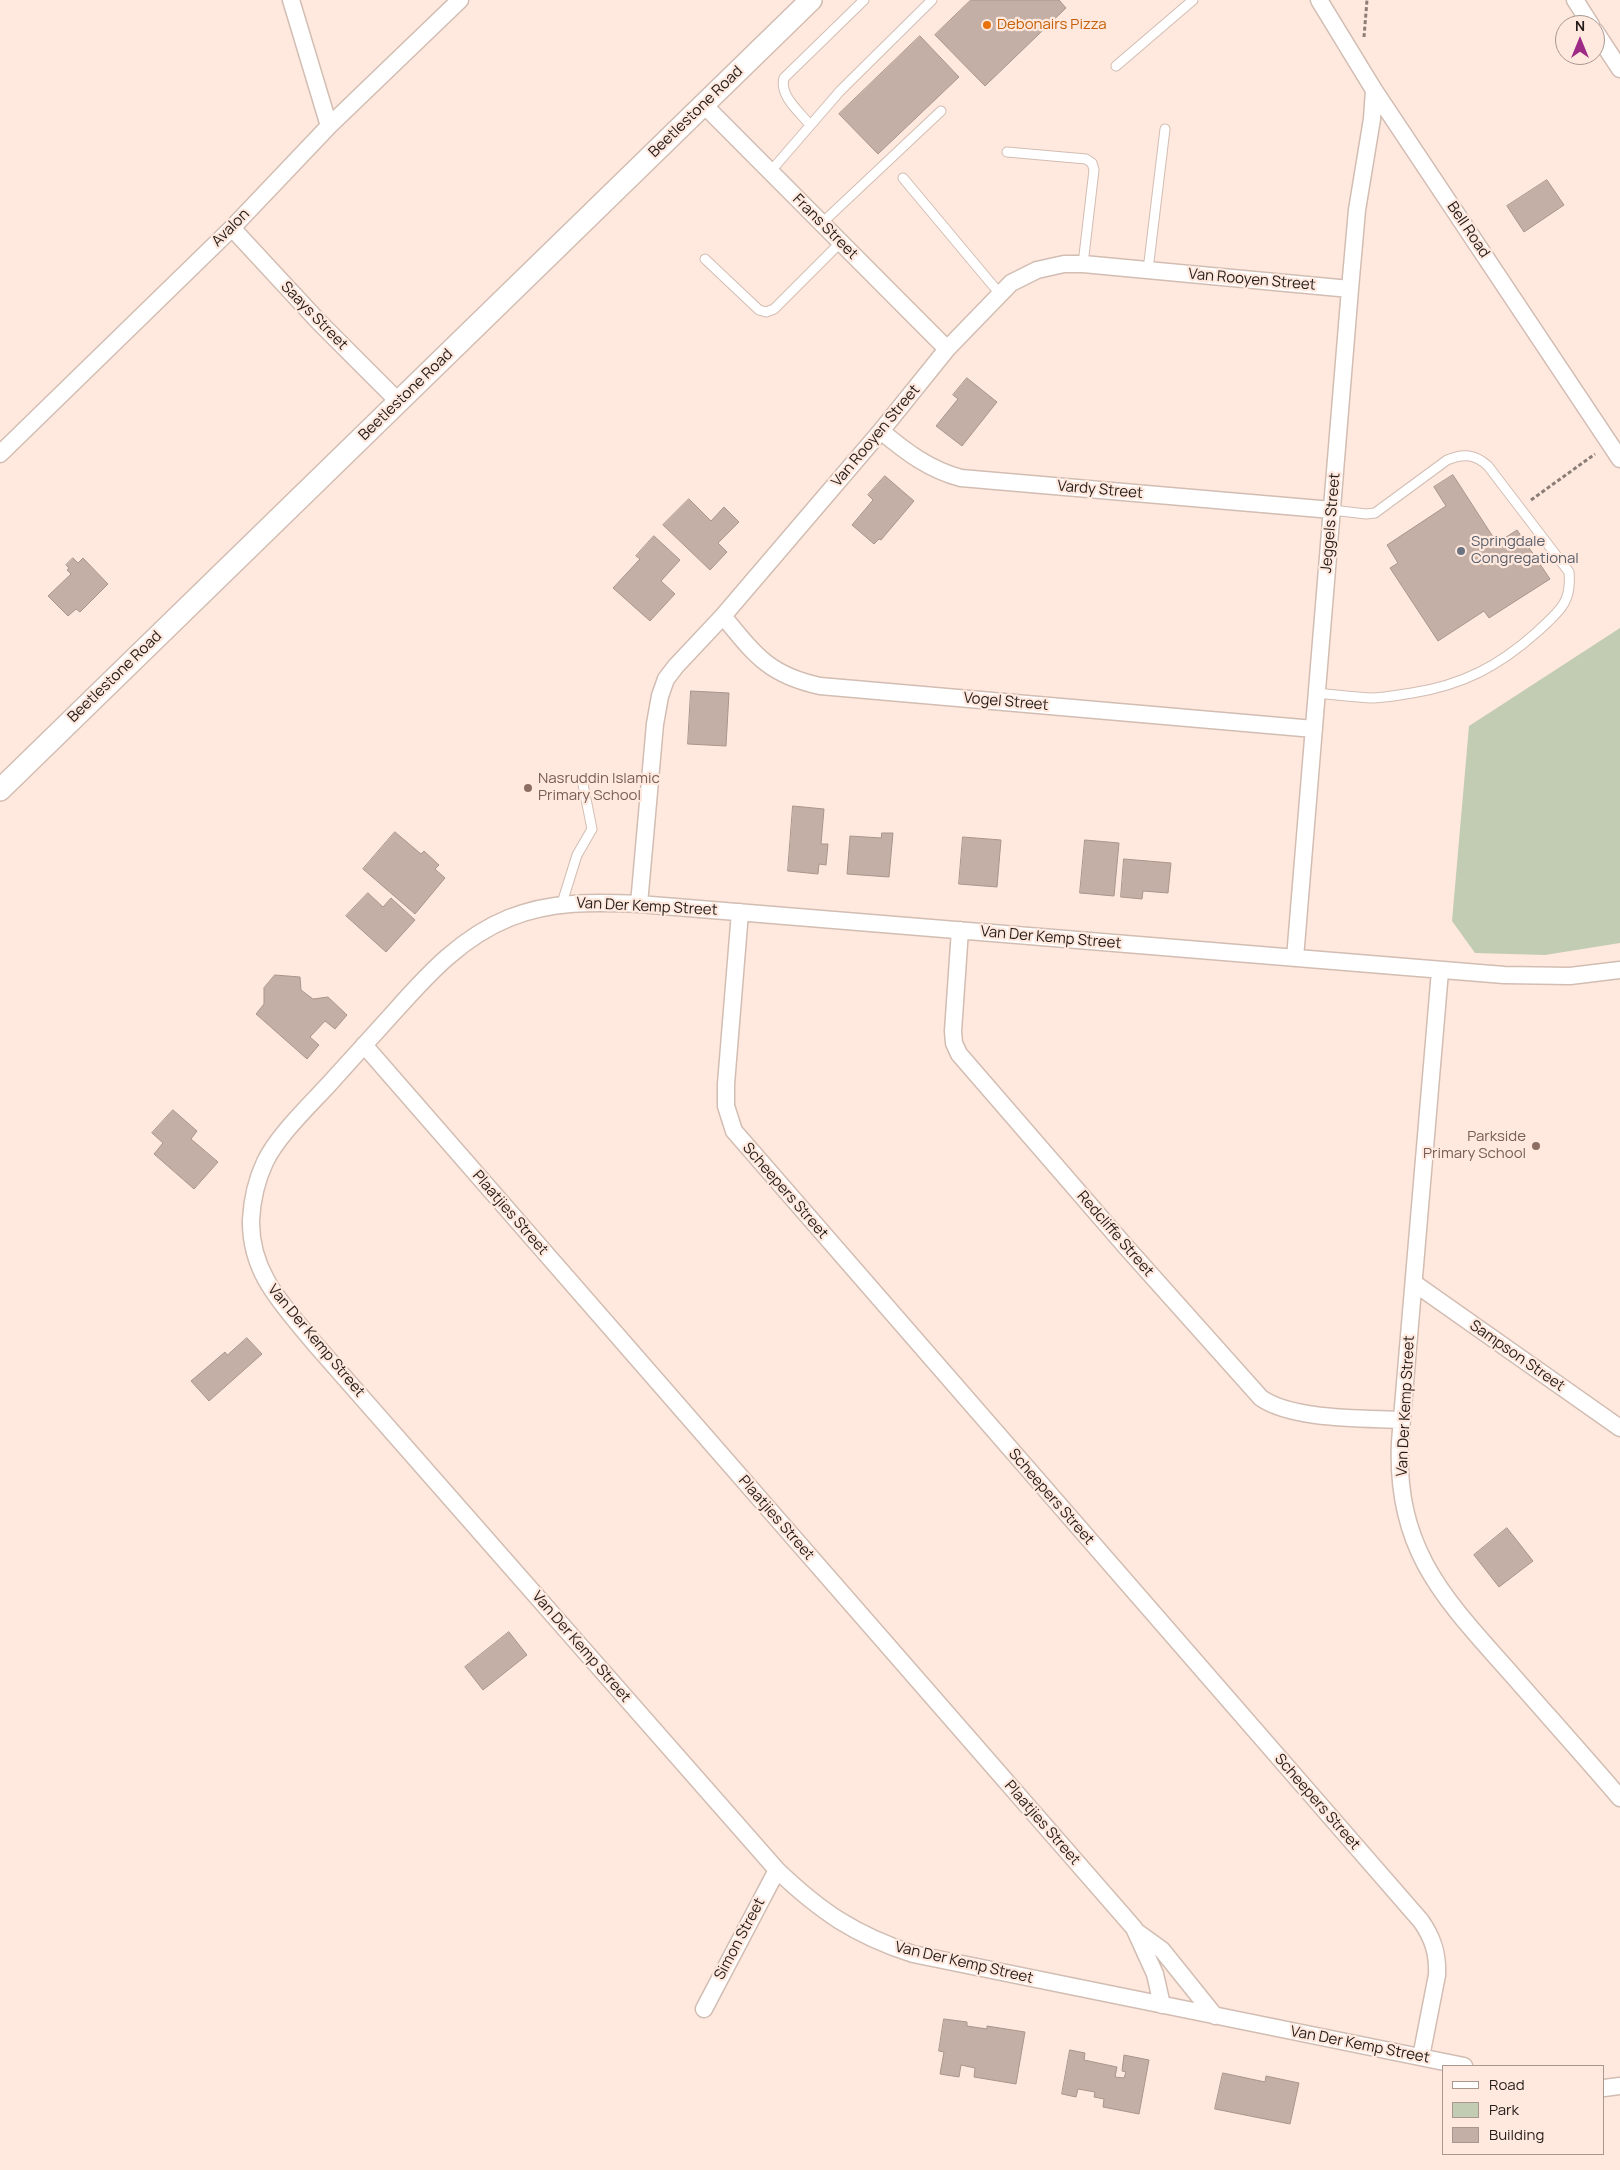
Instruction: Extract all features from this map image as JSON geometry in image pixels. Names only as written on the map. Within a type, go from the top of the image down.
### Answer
[{"type":"street","points":[[291,0],[329,126]]},
{"type":"street","name":"Avalon","points":[[0,454],[232,228],[329,126],[460,0]]},
{"type":"street","name":"Beetlestone Road","points":[[0,790],[811,0]]},
{"type":"street","name":"Bell Road","points":[[1320,0],[1374,90],[1620,459]]},
{"type":"street","points":[[1575,0],[1585,15]]},
{"type":"street","points":[[1605,46],[1620,69]]},
{"type":"street","name":"Jeggels Street","points":[[1295,958],[1350,289],[1358,210],[1372,118],[1374,90]]},
{"type":"street","name":"Frans Street","points":[[704,105],[947,349]]},
{"type":"street","name":"Saays Street","points":[[232,228],[318,322],[399,402]]},
{"type":"street","name":"Van Rooyen Street","points":[[639,904],[655,724],[660,696],[666,679],[723,616],[881,431],[947,349],[1011,283],[1037,270],[1064,264],[1083,264],[1350,289]]},
{"type":"street","name":"Vardy Street","points":[[881,431],[905,451],[925,464],[943,473],[961,478],[1332,510]]},
{"type":"street","name":"Vogel Street","points":[[723,616],[752,651],[769,667],[797,682],[820,686],[1314,729]]},
{"type":"street","name":"Van Der Kemp Street","points":[[1459,2065],[913,1954],[884,1944],[832,1917],[801,1893],[778,1870],[315,1344],[270,1288],[262,1275],[252,1239],[251,1220],[259,1179],[266,1161],[298,1119],[432,970],[467,941],[508,918],[562,903],[588,901],[639,904],[1440,971],[1538,977],[1570,976],[1620,970]]},
{"type":"street","name":"Scheepers Street","points":[[740,912],[726,1084],[726,1106],[734,1131],[1421,1921],[1430,1934],[1435,1946],[1438,1962],[1421,2057]]},
{"type":"street","name":"Redcliffe Street","points":[[960,930],[953,1031],[954,1043],[959,1054],[1126,1248],[1248,1384],[1261,1398],[1270,1404],[1284,1409],[1342,1417],[1402,1420]]},
{"type":"street","name":"Van Der Kemp Street","points":[[1440,971],[1399,1462],[1406,1514],[1415,1542],[1428,1572],[1447,1601],[1620,1798]]},
{"type":"street","name":"Plaatjies Street","points":[[364,1045],[1135,1931],[1155,1974],[1162,2005]]},
{"type":"street","name":"Sampson Street","points":[[1414,1283],[1620,1428]]},
{"type":"street","name":"Simon Street","points":[[704,2009],[778,1870]]},
{"type":"street","points":[[1135,1931],[1162,1950],[1215,2016]]},
{"type":"street","points":[[1605,2088],[1620,2086]]},
{"type":"lane","points":[[810,124],[785,94],[782,86],[784,78],[864,0]]},
{"type":"lane","points":[[770,172],[840,91],[932,0]]},
{"type":"lane","points":[[1116,66],[1193,0]]},
{"type":"lane","points":[[822,224],[941,111]]},
{"type":"lane","points":[[1148,270],[1165,130]]},
{"type":"lane","points":[[1007,152],[1086,159],[1092,163],[1094,170],[1083,264]]},
{"type":"lane","points":[[903,178],[1000,294]]},
{"type":"lane","points":[[705,259],[759,310],[766,312],[774,309],[841,242]]},
{"type":"lane","points":[[1317,693],[1372,698],[1434,690],[1472,677],[1493,667],[1560,611],[1568,598],[1571,587],[1569,572],[1480,458],[1459,455],[1447,460],[1374,512],[1366,514],[1332,510]]},
{"type":"lane","points":[[562,903],[576,855],[592,829],[582,779]]},
{"type":"path","points":[[1520,508],[1587,460]]},
{"type":"green space","points":[[1620,628],[1620,943],[1545,955],[1475,953],[1452,921],[1469,726]]},
{"type":"building","points":[[971,0],[1059,0],[1066,8],[985,86],[935,35]]},
{"type":"building","points":[[920,36],[959,77],[878,154],[839,114]]},
{"type":"building","points":[[1547,180],[1564,205],[1524,232],[1507,206]]},
{"type":"building","points":[[967,378],[997,402],[962,446],[936,426],[958,399],[953,395]]},
{"type":"building","points":[[1453,475],[1497,543],[1517,530],[1550,579],[1489,618],[1484,611],[1438,641],[1390,568],[1398,563],[1387,545],[1446,506],[1434,487]]},
{"type":"building","points":[[885,476],[914,501],[881,540],[879,539],[874,544],[852,525],[873,500],[868,495]]},
{"type":"building","points":[[689,499],[711,521],[724,507],[739,522],[718,543],[727,552],[710,570],[663,525]]},
{"type":"building","points":[[654,536],[680,560],[661,581],[675,594],[650,621],[613,588],[640,559],[636,556]]},
{"type":"building","points":[[73,558],[78,563],[83,558],[108,584],[80,612],[76,609],[68,616],[48,596],[71,574],[67,570],[69,568],[66,565]]},
{"type":"building","points":[[691,691],[729,693],[726,746],[688,744]]},
{"type":"building","points":[[793,806],[824,809],[821,844],[828,844],[826,865],[819,864],[818,874],[788,871]]},
{"type":"building","points":[[395,832],[421,854],[424,851],[439,865],[435,869],[445,878],[415,914],[363,869]]},
{"type":"building","points":[[882,833],[893,833],[889,877],[847,874],[850,836],[881,838]]},
{"type":"building","points":[[963,837],[1001,840],[997,887],[959,884]]},
{"type":"building","points":[[1085,840],[1119,843],[1114,896],[1080,893]]},
{"type":"building","points":[[1124,859],[1171,863],[1168,893],[1143,891],[1142,899],[1121,897]]},
{"type":"building","points":[[368,893],[383,907],[391,898],[415,920],[386,952],[346,916]]},
{"type":"building","points":[[275,975],[300,977],[301,990],[313,999],[328,997],[347,1015],[335,1029],[325,1021],[310,1037],[319,1045],[307,1059],[256,1014],[264,1004],[264,988]]},
{"type":"building","points":[[173,1110],[197,1131],[191,1139],[218,1162],[194,1189],[154,1154],[163,1143],[152,1133]]},
{"type":"building","points":[[247,1338],[262,1354],[209,1401],[191,1381],[225,1352],[227,1355]]},
{"type":"building","points":[[1507,1528],[1533,1561],[1499,1587],[1474,1555]]},
{"type":"building","points":[[509,1632],[527,1655],[483,1690],[465,1667]]},
{"type":"building","points":[[944,2019],[967,2022],[967,2026],[987,2029],[987,2026],[1025,2032],[1016,2084],[974,2077],[975,2068],[961,2065],[959,2077],[940,2074],[944,2052],[939,2051]]},
{"type":"building","points":[[1070,2050],[1085,2053],[1084,2060],[1117,2067],[1115,2077],[1124,2078],[1126,2072],[1122,2071],[1124,2055],[1149,2060],[1139,2114],[1103,2107],[1104,2099],[1094,2097],[1095,2092],[1078,2089],[1076,2097],[1062,2094]]},
{"type":"building","points":[[1223,2073],[1265,2082],[1266,2076],[1299,2083],[1290,2124],[1215,2109]]},
{"type":"place","name":"Debonairs Pizza","points":[[987,25]]},
{"type":"place","name":"Springdale Congregational","points":[[1461,551]]},
{"type":"place","name":"Nasruddin Islamic Primary School","points":[[528,788]]},
{"type":"place","name":"Parkside Primary School","points":[[1536,1146]]}]
